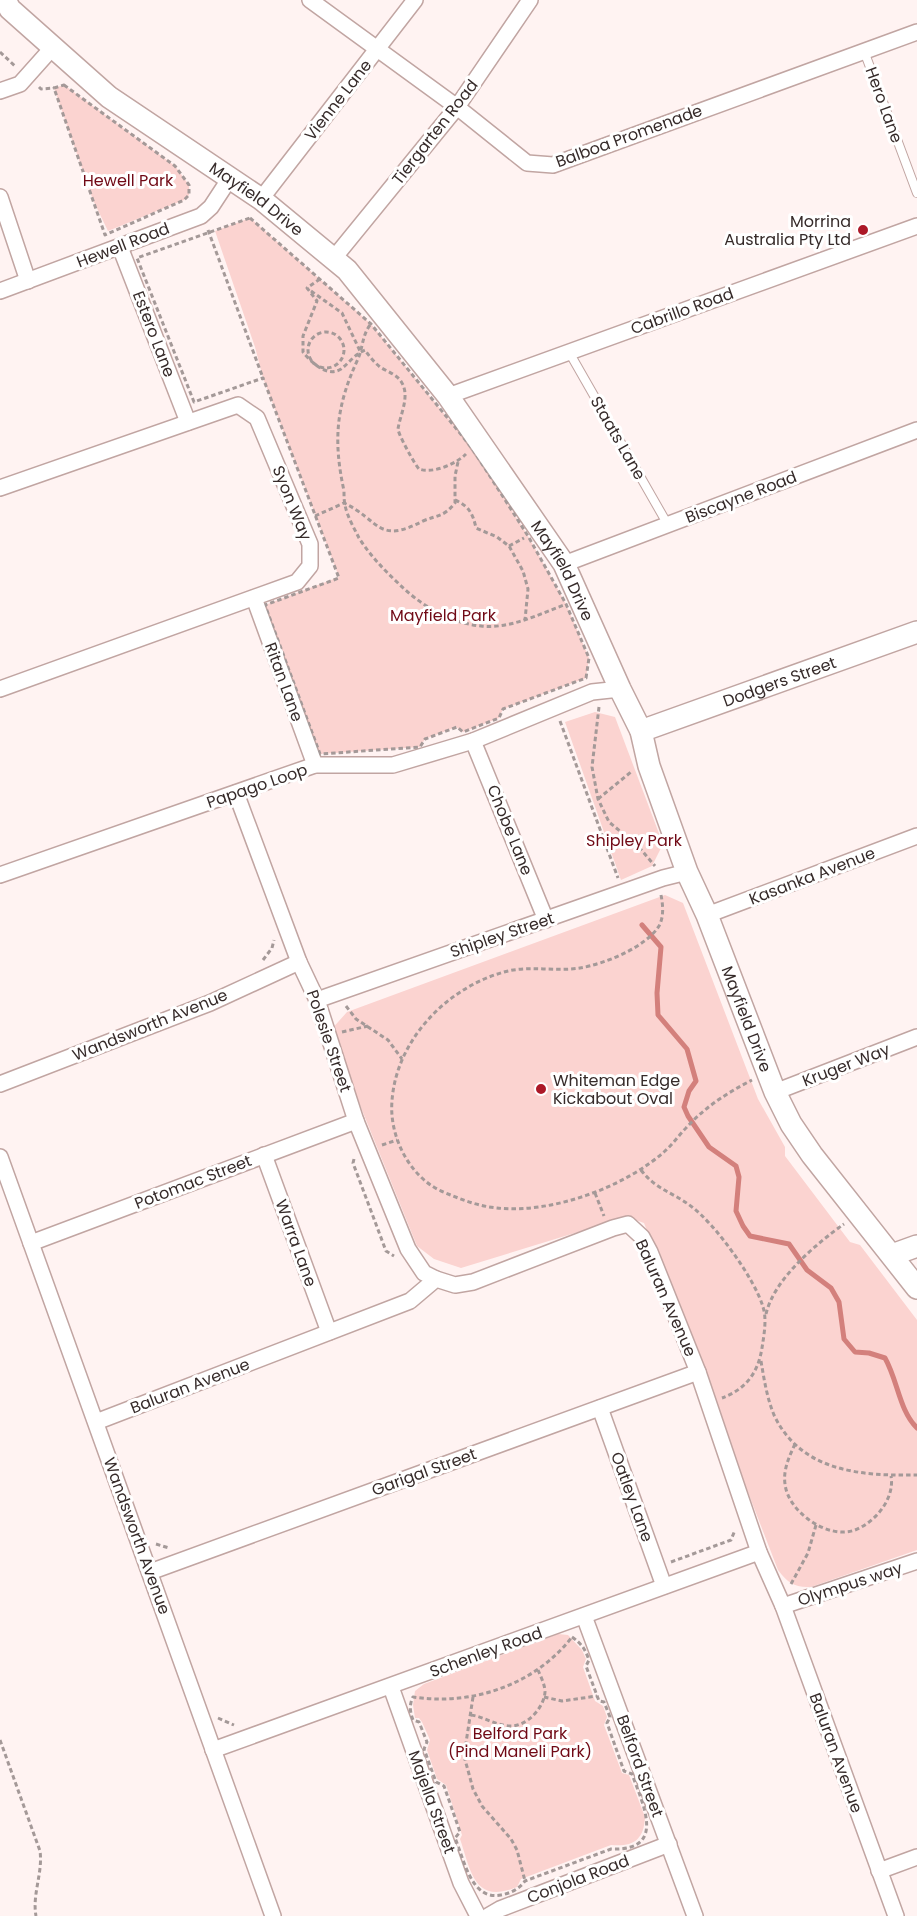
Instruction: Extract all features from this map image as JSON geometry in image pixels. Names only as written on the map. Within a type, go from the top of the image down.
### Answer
[{"type":"street","name":"Mayfield Drive","points":[[5,0],[10,9],[110,97],[261,199],[334,258],[347,270],[448,396],[564,564],[641,731],[649,765],[687,872],[707,915],[775,1092],[791,1125],[917,1288]]},
{"type":"street","name":"Balboa Promenade","points":[[310,0],[457,107],[526,162],[553,165],[917,32]]},
{"type":"street","name":"Vienne Lane","points":[[261,199],[415,0]]},
{"type":"street","name":"Tiergarten Road","points":[[334,258],[457,107],[530,0]]},
{"type":"street","points":[[0,91],[20,84],[53,47]]},
{"type":"street","name":"Hewell Road","points":[[0,291],[201,216],[211,207],[230,178]]},
{"type":"street","points":[[0,198],[28,281]]},
{"type":"street","name":"Cabrillo Road","points":[[448,396],[917,226]]},
{"type":"street","name":"Estero Lane","points":[[120,247],[188,422]]},
{"type":"street","name":"Syon Way","points":[[0,488],[238,405],[257,418],[310,544],[310,566],[297,582],[0,689]]},
{"type":"street","name":"Biscayne Road","points":[[564,564],[917,430]]},
{"type":"street","name":"Ritan Lane","points":[[254,598],[315,765]]},
{"type":"street","name":"Dodgers Street","points":[[641,731],[917,632]]},
{"type":"street","name":"Papago Loop","points":[[0,875],[315,765],[393,765],[473,741],[592,695],[620,689]]},
{"type":"street","name":"Chobe Lane","points":[[473,741],[546,920]]},
{"type":"street","name":"Polesie Street","points":[[236,793],[299,962],[317,1000],[356,1121],[408,1249],[424,1273],[436,1279]]},
{"type":"street","name":"Kasanka Avenue","points":[[707,915],[917,836]]},
{"type":"street","name":"Shipley Street","points":[[317,1000],[623,892],[687,872]]},
{"type":"street","name":"Wandsworth Avenue","points":[[0,1084],[210,1003],[299,962]]},
{"type":"street","name":"Kruger Way","points":[[775,1092],[917,1037]]},
{"type":"street","name":"Potomac Street","points":[[31,1243],[356,1121]]},
{"type":"street","name":"Warra Lane","points":[[264,1155],[329,1332]]},
{"type":"street","name":"Wandsworth Avenue","points":[[0,1157],[273,1916]]},
{"type":"street","name":"Baluran Avenue","points":[[96,1422],[410,1300],[436,1279],[455,1285],[473,1282],[628,1224],[642,1237],[650,1252],[698,1372],[759,1552],[783,1606],[896,1916]]},
{"type":"street","points":[[892,1255],[917,1246]]},
{"type":"street","name":"Garigal Street","points":[[150,1572],[698,1372]]},
{"type":"street","name":"Oatley Lane","points":[[600,1408],[664,1586]]},
{"type":"street","name":"Schenley Road","points":[[211,1744],[391,1687],[759,1552]]},
{"type":"street","name":"Olympus way","points":[[783,1606],[917,1562]]},
{"type":"street","name":"Belford Street","points":[[584,1616],[695,1916]]},
{"type":"street","name":"Majella Street","points":[[391,1687],[461,1883],[478,1916]]},
{"type":"street","name":"Conjola Road","points":[[488,1916],[500,1909],[669,1844]]},
{"type":"street","points":[[879,1871],[917,1857]]},
{"type":"lane","name":"Hero Lane","points":[[864,51],[917,193]]},
{"type":"lane","name":"Staats Lane","points":[[569,352],[668,525]]},
{"type":"path","points":[[189,195],[184,200],[105,235],[54,88],[63,85],[175,166],[189,185],[189,195],[209,232],[339,578],[265,605],[320,754],[420,747],[425,739],[457,727],[463,732],[499,718],[503,709],[592,695]]},
{"type":"path","points":[[263,378],[194,402],[137,258],[250,218],[371,324],[472,448],[528,536],[566,604],[590,658],[592,767],[598,799],[609,822],[638,846],[656,867]]},
{"type":"path","points":[[307,288],[320,279]]},
{"type":"path","points":[[307,288],[317,301],[303,336],[303,352],[318,367],[332,371],[339,370],[365,350],[373,361],[398,378],[404,385],[404,411],[398,428],[399,436],[419,469],[426,471],[451,466],[472,448]]},
{"type":"path","points":[[307,288],[342,313],[360,352]]},
{"type":"path","points":[[371,324],[362,340],[360,352],[347,381],[337,426],[338,463],[344,503],[359,537],[374,559],[403,589],[426,606],[457,621],[482,626],[499,626],[525,620],[566,604]]},
{"type":"path","points":[[330,332],[344,343],[344,355],[338,365],[332,367],[318,365],[308,354],[310,342],[318,334],[330,332]]},
{"type":"path","points":[[344,503],[380,528],[394,532],[416,526],[421,522],[442,516],[452,507],[455,500],[455,476],[458,462]]},
{"type":"path","points":[[455,500],[473,514],[476,528],[497,537],[509,546],[527,579],[525,620]]},
{"type":"path","points":[[315,516],[344,503]]},
{"type":"path","points":[[509,546],[528,536]]},
{"type":"path","points":[[592,695],[604,706]]},
{"type":"path","points":[[559,717],[623,892]]},
{"type":"path","points":[[598,799],[628,773],[649,765]]},
{"type":"path","points":[[647,871],[656,867],[659,862]]},
{"type":"path","points":[[660,890],[663,915],[659,926],[646,939],[626,952],[594,965],[578,968],[520,969],[492,976],[448,1001],[424,1024],[402,1059],[392,1101],[397,1140],[416,1172],[432,1186],[468,1202],[500,1209],[529,1208],[595,1192],[622,1181],[641,1170],[665,1151],[714,1101],[756,1078]]},
{"type":"path","points":[[267,977],[261,962],[272,948],[275,933]]},
{"type":"path","points":[[340,992],[351,1015],[388,1040],[402,1059]]},
{"type":"path","points":[[332,1035],[368,1026]]},
{"type":"path","points":[[373,1148],[397,1140]]},
{"type":"path","points":[[356,1154],[353,1163],[386,1251],[396,1258]]},
{"type":"path","points":[[641,1170],[657,1188],[693,1207],[716,1231],[750,1280],[763,1306],[765,1317]]},
{"type":"path","points":[[595,1192],[605,1220]]},
{"type":"path","points":[[716,1400],[740,1390],[755,1373],[760,1359],[765,1317],[772,1297],[798,1264],[825,1237],[844,1224]]},
{"type":"path","points":[[760,1359],[773,1412],[779,1424],[795,1444],[819,1461],[849,1472],[917,1475]]},
{"type":"path","points":[[795,1444],[785,1471],[787,1494],[793,1506],[816,1525],[840,1531],[854,1531],[866,1524],[876,1515],[890,1495],[891,1475]]},
{"type":"path","points":[[791,1584],[808,1553],[816,1525]]},
{"type":"path","points":[[655,1561],[665,1558],[672,1562],[731,1540],[736,1528]]},
{"type":"path","points":[[153,1543],[174,1549],[179,1561]]},
{"type":"path","points":[[572,1637],[585,1649],[589,1660],[586,1666],[597,1696],[599,1701],[604,1702],[610,1717],[607,1723],[624,1771],[632,1774],[648,1819],[646,1832],[640,1842],[624,1849],[611,1849],[525,1881],[520,1888],[496,1896],[481,1892],[475,1887],[455,1838],[460,1832],[444,1786],[436,1782],[424,1749],[426,1742],[423,1732],[419,1722],[413,1720],[410,1712],[413,1697],[434,1700],[473,1696],[519,1681],[551,1660],[572,1637]]},
{"type":"path","points":[[471,1715],[481,1716],[503,1726],[513,1727],[525,1723],[533,1716],[544,1698],[544,1684],[538,1670]]},
{"type":"path","points":[[473,1696],[464,1756],[473,1789],[482,1806],[511,1839],[520,1858],[525,1881]]},
{"type":"path","points":[[544,1698],[562,1701],[597,1696]]},
{"type":"path","points":[[211,1744],[238,1727],[213,1716]]},
{"type":"path","points":[[0,1740],[40,1851],[41,1865],[35,1904],[36,1916]]},
{"type":"green space","name":"Hewell Park","points":[[64,85],[175,166],[189,185],[189,195],[184,200],[108,231],[93,200],[54,88]]},
{"type":"green space","name":"Mayfield Park","points":[[250,218],[371,324],[472,448],[528,536],[566,604],[589,658],[586,678],[503,709],[499,718],[463,732],[456,727],[425,739],[420,747],[320,754],[265,605],[339,577],[263,378],[255,347],[215,231]]},
{"type":"green space","name":"Shipley Park","points":[[595,712],[615,717],[663,844],[652,866],[621,880],[565,722]]},
{"type":"green space","points":[[665,895],[683,903],[758,1099],[785,1147],[785,1156],[850,1242],[860,1245],[917,1320],[917,1550],[811,1587],[792,1584],[778,1570],[644,1223],[627,1217],[461,1268],[434,1259],[417,1246],[330,1031],[347,1012]]},
{"type":"green space","name":"Belford Park (Pind Maneli Park)","points":[[558,1634],[568,1635],[582,1650],[586,1659],[583,1667],[595,1701],[603,1706],[607,1717],[604,1725],[622,1773],[629,1775],[645,1817],[644,1825],[636,1841],[625,1845],[611,1845],[521,1879],[517,1887],[492,1892],[476,1882],[467,1863],[460,1839],[462,1835],[446,1785],[437,1779],[427,1750],[430,1740],[422,1722],[419,1718],[415,1718],[413,1705],[415,1691],[424,1684]]},
{"type":"waterway","points":[[642,925],[661,947],[657,993],[658,1015],[687,1049],[696,1081],[689,1091],[684,1107],[709,1147],[736,1166],[739,1177],[736,1211],[743,1226],[750,1236],[789,1244],[807,1270],[831,1288],[839,1302],[844,1339],[855,1352],[885,1358],[906,1413],[917,1428]]},
{"type":"place","name":"Morrina Australia Pty Ltd","points":[[863,230]]},
{"type":"place","name":"Whiteman Edge Kickabout Oval","points":[[541,1089]]}]
